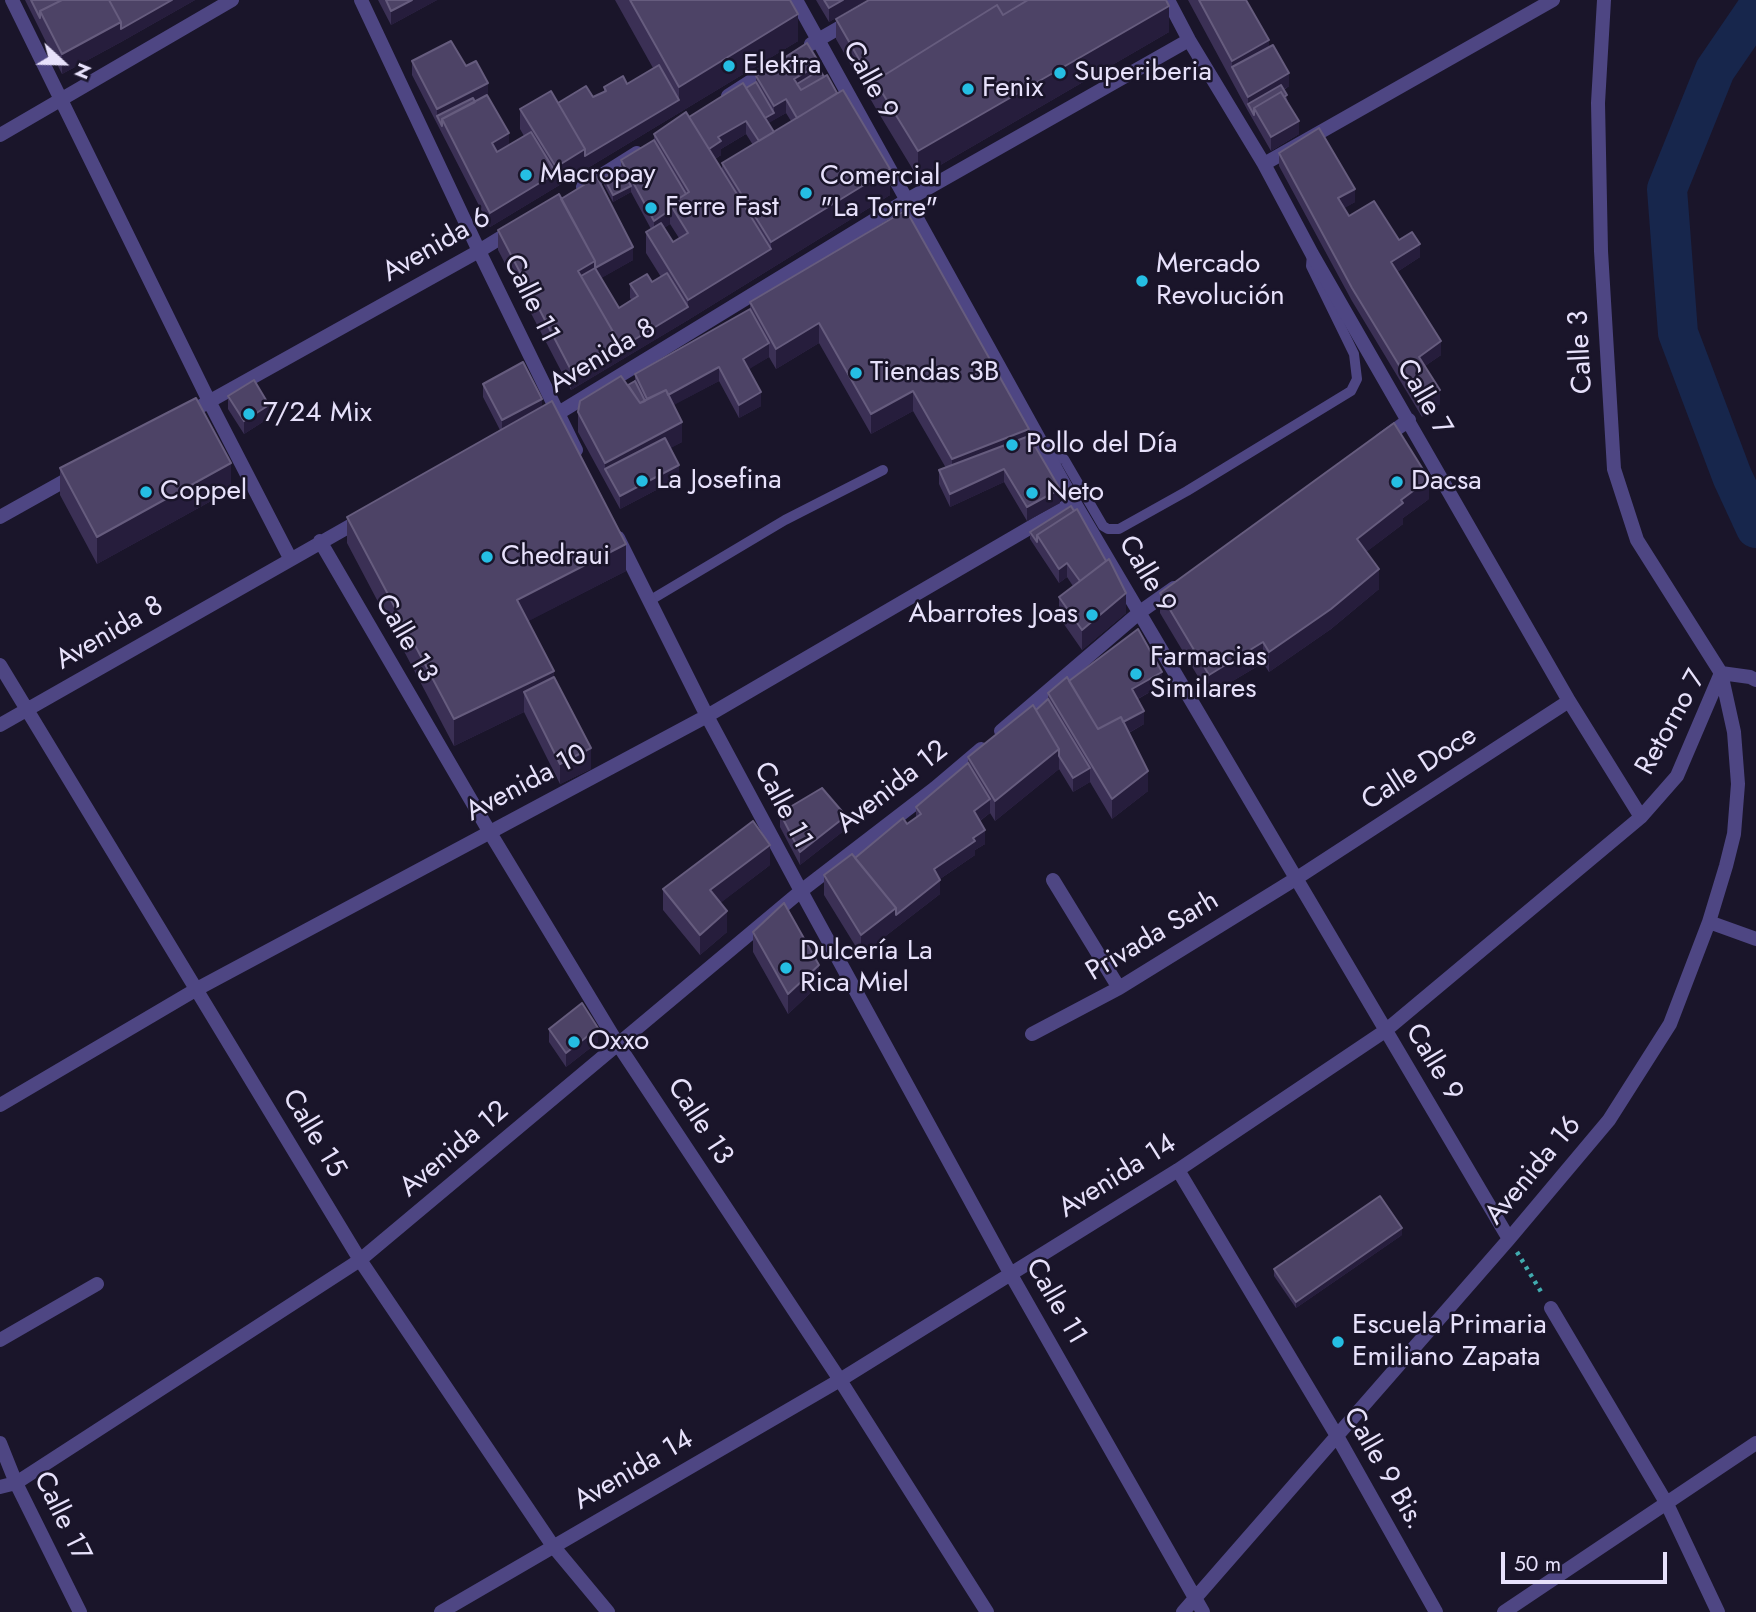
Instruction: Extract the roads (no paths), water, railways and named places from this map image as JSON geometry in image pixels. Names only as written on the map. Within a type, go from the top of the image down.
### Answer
[{"type":"street","points":[[12,0],[209,401],[290,558]]},
{"type":"street","points":[[0,135],[232,0]]},
{"type":"street","name":"Calle 11","points":[[361,0],[583,464]]},
{"type":"street","name":"Calle 9","points":[[796,0],[1074,502],[1509,1239]]},
{"type":"street","name":"Calle 7","points":[[1168,0],[1569,701],[1641,817]]},
{"type":"street","points":[[1264,164],[1531,5],[1553,0]]},
{"type":"street","name":"Calle 3","points":[[1604,0],[1598,103],[1600,237],[1614,469],[1637,540],[1721,673]]},
{"type":"street","points":[[713,105],[865,13]]},
{"type":"street","name":"Avenida 8","points":[[535,426],[559,414],[907,200],[1189,40]]},
{"type":"street","points":[[573,193],[654,142]]},
{"type":"street","name":"Avenida 6","points":[[174,421],[479,251],[526,222]]},
{"type":"street","points":[[1364,452],[1409,420]]},
{"type":"street","points":[[0,517],[93,466]]},
{"type":"street","name":"Avenida 10","points":[[0,1105],[197,989],[707,716],[1074,502]]},
{"type":"street","name":"Avenida 8","points":[[0,725],[380,509]]},
{"type":"street","name":"Calle 11","points":[[613,526],[707,716],[801,891],[1010,1273],[1200,1605]]},
{"type":"street","name":"Calle 13","points":[[320,541],[489,831],[619,1045],[839,1380],[987,1612]]},
{"type":"street","name":"Avenida 12","points":[[0,1487],[16,1483],[360,1261],[801,891],[935,788],[1140,612],[1185,580]]},
{"type":"street","name":"Calle 15","points":[[0,665],[360,1261],[553,1546],[608,1612]]},
{"type":"street","name":"Retorno 7","points":[[1641,817],[1677,776],[1721,673],[1756,680]]},
{"type":"street","name":"Avenida 16","points":[[1183,1612],[1200,1605],[1337,1436],[1609,1121],[1671,1024],[1709,922],[1734,834],[1738,784],[1734,732],[1721,673]]},
{"type":"street","name":"Calle Doce","points":[[1297,878],[1569,701]]},
{"type":"street","name":"Avenida 14","points":[[441,1612],[839,1380],[1178,1170],[1385,1031],[1641,817]]},
{"type":"street","name":"Privada Sarh","points":[[1032,1034],[1119,988],[1297,878]]},
{"type":"street","points":[[1053,880],[1119,988]]},
{"type":"street","points":[[1709,922],[1756,940]]},
{"type":"street","name":"Calle 9 Bis.","points":[[1178,1170],[1337,1436],[1436,1612]]},
{"type":"street","points":[[0,1340],[97,1284]]},
{"type":"street","points":[[1551,1308],[1667,1504],[1718,1612]]},
{"type":"street","name":"Calle 17","points":[[0,1443],[16,1483],[80,1612]]},
{"type":"street","points":[[1504,1612],[1756,1443]]},
{"type":"lane","points":[[1049,458],[1063,460],[1103,526],[1119,529],[1352,391],[1357,379],[1354,354],[1311,266],[1312,254]]},
{"type":"lane","points":[[649,601],[785,520],[883,470]]},
{"type":"waterway","points":[[1756,10],[1715,70],[1667,189],[1678,333],[1732,476],[1756,528]]},
{"type":"place","name":"Elektra","points":[[729,66]]},
{"type":"place","name":"Superiberia","points":[[1060,73]]},
{"type":"place","name":"Fenix","points":[[968,89]]},
{"type":"place","name":"Macropay","points":[[526,175]]},
{"type":"place","name":"Comercial \"La Torre\"","points":[[806,193]]},
{"type":"place","name":"Ferre Fast","points":[[651,208]]},
{"type":"place","name":"Mercado Revolución","points":[[1142,281]]},
{"type":"place","name":"Tiendas 3B","points":[[856,373]]},
{"type":"place","name":"7/24 Mix","points":[[249,414]]},
{"type":"place","name":"Pollo del Día","points":[[1012,445]]},
{"type":"place","name":"La Josefina","points":[[642,481]]},
{"type":"place","name":"Dacsa","points":[[1397,482]]},
{"type":"place","name":"Coppel","points":[[146,492]]},
{"type":"place","name":"Neto","points":[[1032,493]]},
{"type":"place","name":"Chedraui","points":[[487,557]]},
{"type":"place","name":"Abarrotes Joas","points":[[1092,615]]},
{"type":"place","name":"Farmacias Similares","points":[[1136,674]]},
{"type":"place","name":"Dulcería La Rica Miel","points":[[786,968]]},
{"type":"place","name":"Oxxo","points":[[574,1042]]},
{"type":"place","name":"Escuela Primaria Emiliano Zapata","points":[[1338,1342]]}]
